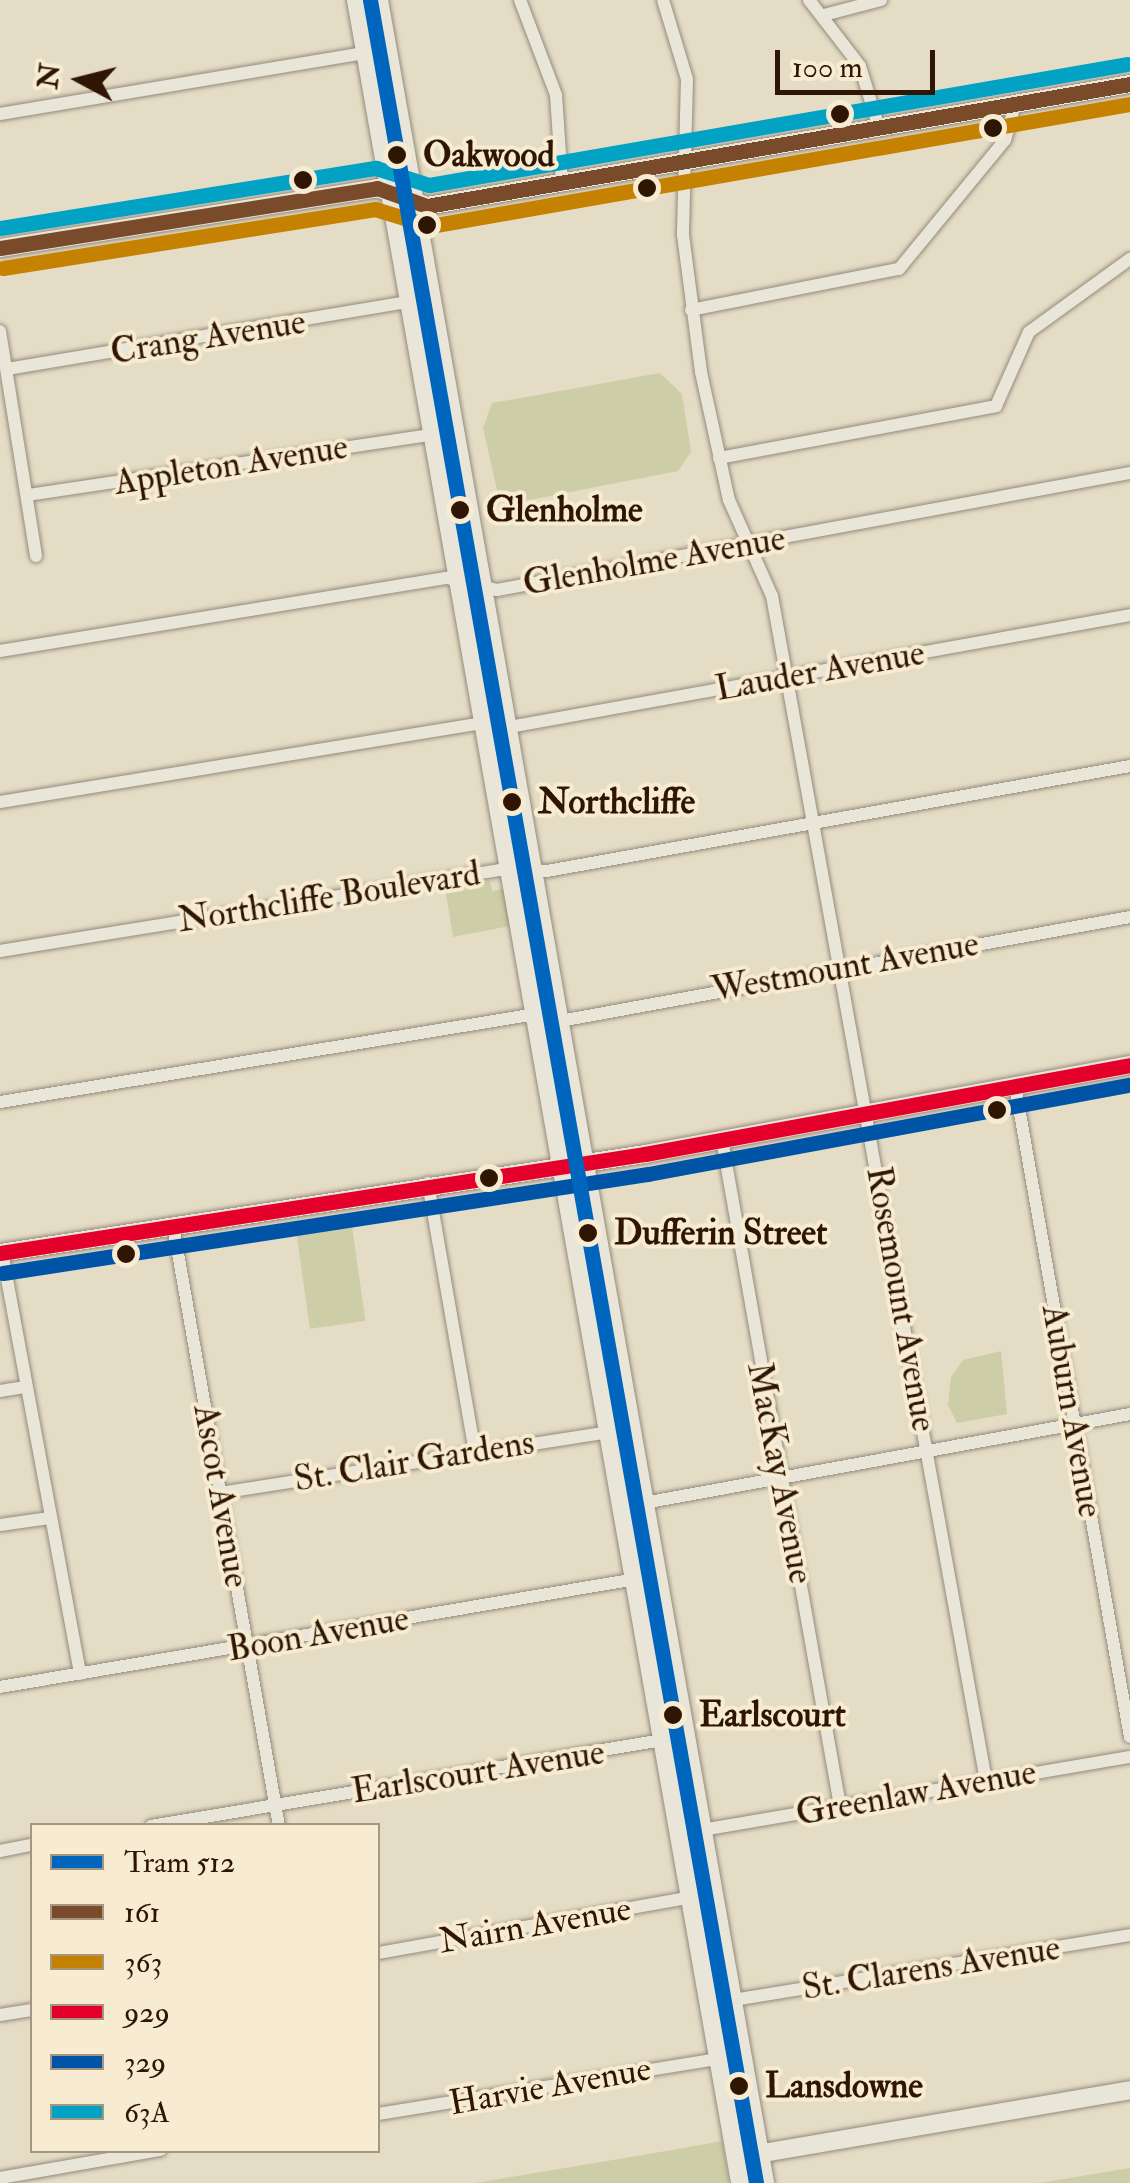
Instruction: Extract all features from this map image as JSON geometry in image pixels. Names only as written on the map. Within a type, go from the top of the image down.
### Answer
[{"type":"main road","points":[[356,0],[722,2058],[740,2183]]},
{"type":"main road","points":[[379,0],[537,871],[765,2183]]},
{"type":"main road","points":[[0,248],[388,191],[415,204],[562,184],[1130,84]]},
{"type":"main road","points":[[1,1252],[428,1182],[722,1140],[1130,1065]]},
{"type":"main road","points":[[736,2158],[1130,2090]]},
{"type":"street","points":[[520,0],[556,95],[562,184]]},
{"type":"street","name":"Rosemount Avenue","points":[[663,0],[687,78],[688,162],[683,235],[691,310],[729,500],[772,596],[986,1781]]},
{"type":"street","points":[[808,0],[824,15],[869,84],[879,128]]},
{"type":"street","points":[[824,15],[881,0]]},
{"type":"street","points":[[0,114],[366,53]]},
{"type":"street","points":[[691,310],[881,278],[908,259],[1005,140],[1014,105]]},
{"type":"street","points":[[719,458],[996,406],[1029,332],[1130,258]]},
{"type":"street","name":"Crang Avenue","points":[[7,369],[409,302]]},
{"type":"street","points":[[0,331],[36,556]]},
{"type":"street","name":"Appleton Avenue","points":[[28,496],[434,434]]},
{"type":"street","name":"Glenholme Avenue","points":[[0,651],[459,580],[486,590],[1130,473]]},
{"type":"street","name":"Lauder Avenue","points":[[509,727],[1130,615]]},
{"type":"street","points":[[0,802],[486,722]]},
{"type":"street","name":"Northcliffe Boulevard","points":[[0,950],[511,869],[537,871],[620,858],[1130,766]]},
{"type":"street","name":"Westmount Avenue","points":[[560,1020],[1130,918]]},
{"type":"street","points":[[0,1102],[536,1014]]},
{"type":"street","name":"Auburn Avenue","points":[[1014,1086],[1130,1736]]},
{"type":"street","name":"MacKay Avenue","points":[[722,1140],[840,1806]]},
{"type":"street","points":[[428,1182],[475,1450]]},
{"type":"street","name":"Ascot Avenue","points":[[173,1225],[279,1823]]},
{"type":"street","points":[[1,1252],[80,1674]]},
{"type":"street","points":[[0,1390],[26,1387]]},
{"type":"street","points":[[622,1507],[1130,1414]]},
{"type":"street","name":"St. Clair Gardens","points":[[220,1493],[608,1432]]},
{"type":"street","points":[[0,1525],[50,1518]]},
{"type":"street","name":"Boon Avenue","points":[[0,1687],[636,1579]]},
{"type":"street","name":"Earlscourt Avenue","points":[[169,1823],[686,1736]]},
{"type":"street","name":"Greenlaw Avenue","points":[[702,1830],[1130,1757]]},
{"type":"street","points":[[0,1851],[30,1845]]},
{"type":"street","name":"Nairn Avenue","points":[[380,1952],[692,1897]]},
{"type":"street","name":"St. Clarens Avenue","points":[[733,2000],[1130,1935]]},
{"type":"street","points":[[0,2015],[30,2010]]},
{"type":"street","name":"Harvie Avenue","points":[[380,2114],[722,2058]]},
{"type":"street","points":[[0,2178],[143,2153]]},
{"type":"green space","points":[[660,373],[682,394],[691,452],[678,471],[519,502],[497,490],[483,428],[492,403]]},
{"type":"green space","points":[[490,881],[492,891],[503,889],[510,926],[453,937],[445,887]]},
{"type":"green space","points":[[352,1226],[365,1321],[310,1329],[297,1234]]},
{"type":"green space","points":[[1001,1351],[1007,1414],[957,1423],[948,1405],[951,1377],[963,1360]]},
{"type":"green space","points":[[722,2141],[729,2183],[475,2183],[672,2150]]},
{"type":"green space","points":[[1130,2168],[1130,2183],[1037,2183],[1046,2182]]},
{"type":"tram line","name":"512","points":[[370,0],[756,2183]]},
{"type":"transit line","name":"63A","points":[[0,228],[376,168],[429,185],[1127,64]]},
{"type":"transit line","name":"161","points":[[0,248],[377,188],[427,206],[1130,84]]},
{"type":"transit line","name":"363","points":[[3,268],[375,209],[430,226],[1130,104]]},
{"type":"transit line","name":"929","points":[[0,1253],[645,1154],[1130,1065]]},
{"type":"transit line","name":"329","points":[[3,1273],[648,1174],[1130,1085]]},
{"type":"place","name":"Oakwood","points":[[397,155]]},
{"type":"place","name":"Glenholme","points":[[460,510]]},
{"type":"place","name":"Northcliffe","points":[[512,802]]},
{"type":"place","name":"Dufferin Street","points":[[588,1233]]},
{"type":"place","name":"Earlscourt","points":[[673,1715]]},
{"type":"place","name":"Lansdowne","points":[[739,2086]]}]
